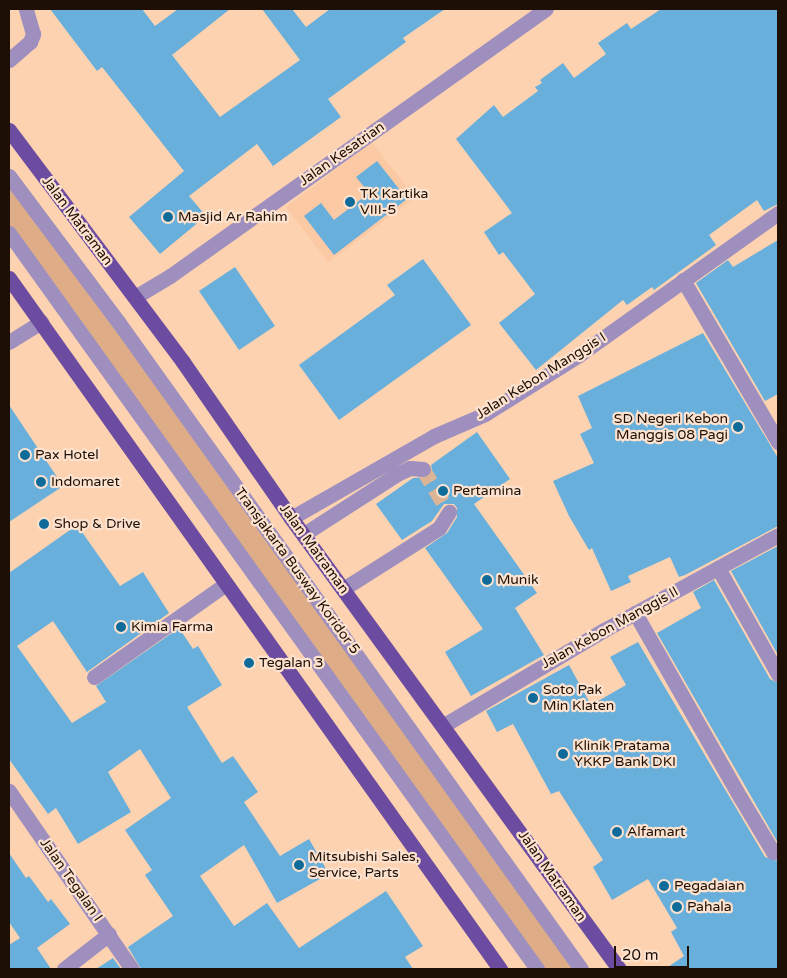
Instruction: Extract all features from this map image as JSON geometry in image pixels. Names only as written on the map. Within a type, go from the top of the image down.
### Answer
[{"type":"main road","name":"Jalan Matraman","points":[[9,130],[135,297],[291,518],[444,725],[619,969]]},
{"type":"main road","points":[[9,278],[500,969]]},
{"type":"street","points":[[9,60],[30,42],[33,34],[26,9]]},
{"type":"street","name":"Jalan Kesatrian","points":[[135,297],[170,276],[546,9]]},
{"type":"street","name":"Transjakarta Busway Koridor 5","points":[[9,176],[119,323],[581,969]]},
{"type":"street","name":"Jalan Kebon Manggis I","points":[[291,518],[434,436],[485,414],[579,355],[778,213]]},
{"type":"street","points":[[9,233],[537,969]]},
{"type":"street","points":[[683,280],[778,442]]},
{"type":"street","points":[[9,342],[41,322]]},
{"type":"street","points":[[304,534],[397,474],[410,468],[423,469]]},
{"type":"street","points":[[343,589],[439,528],[449,512]]},
{"type":"street","name":"Jalan Kebon Manggis II","points":[[444,725],[635,613],[778,535]]},
{"type":"street","points":[[718,568],[778,674]]},
{"type":"street","points":[[94,677],[226,584]]},
{"type":"street","points":[[635,613],[740,797],[773,852],[778,852]]},
{"type":"street","name":"Jalan Tegalan I","points":[[9,791],[15,814],[109,934],[132,969]]},
{"type":"street","points":[[64,969],[109,934]]},
{"type":"shaded area","name":"TK Kartika VIII-5","points":[[372,142],[415,198],[328,262],[286,207]]},
{"type":"shaded area","points":[[9,176],[582,969],[537,969],[9,233]]},
{"type":"building","points":[[50,9],[142,9],[155,26],[178,9],[230,9],[172,55],[220,117],[300,60],[262,9],[292,9],[306,27],[330,9],[445,9],[403,38],[406,42],[328,99],[341,117],[273,166],[257,144],[189,196],[206,216],[160,254],[129,217],[184,171],[102,67],[97,71]]},
{"type":"building","points":[[661,9],[778,9],[778,204],[764,211],[757,200],[709,235],[716,245],[654,290],[652,287],[627,305],[623,300],[536,370],[499,323],[535,294],[503,252],[499,255],[484,232],[512,213],[456,139],[494,105],[503,117],[538,91],[535,87],[542,83],[540,80],[563,63],[574,78],[606,54],[598,43],[627,23],[631,29]]},
{"type":"building","points":[[377,161],[407,199],[334,255],[304,216],[321,203],[334,220],[369,193],[356,177]]},
{"type":"building","points":[[778,240],[778,394],[765,401],[696,283],[728,260],[733,267]]},
{"type":"building","points":[[423,259],[471,325],[339,420],[299,365],[395,295],[387,285]]},
{"type":"building","points":[[235,267],[275,326],[239,350],[199,291]]},
{"type":"building","points":[[703,333],[778,458],[778,526],[685,575],[679,577],[670,557],[628,576],[631,582],[611,591],[592,548],[589,550],[569,516],[553,481],[594,463],[580,434],[592,428],[578,396]]},
{"type":"building","name":"Pax Hotel","points":[[9,405],[63,486],[9,522]]},
{"type":"building","points":[[477,432],[510,479],[474,504],[537,593],[515,608],[544,655],[471,696],[445,652],[483,629],[425,548],[447,533],[457,517],[457,508],[454,504],[444,504],[432,521],[402,540],[376,504],[413,478],[427,477],[432,470],[431,465]]},
{"type":"building","points":[[77,525],[120,586],[143,572],[169,613],[87,672],[53,621],[17,646],[72,723],[106,702],[96,686],[179,628],[193,649],[198,646],[222,685],[187,707],[222,763],[233,756],[258,792],[244,802],[280,856],[309,839],[329,874],[277,903],[244,845],[200,876],[234,926],[267,903],[299,948],[386,891],[423,946],[405,957],[413,969],[141,969],[128,947],[173,916],[145,875],[152,870],[125,830],[171,798],[140,749],[108,772],[131,812],[78,844],[56,808],[48,814],[9,759],[9,573]]},
{"type":"building","points":[[778,546],[778,655],[731,571]]},
{"type":"building","points":[[714,580],[770,679],[778,683],[778,843],[657,633],[701,608],[693,592]]},
{"type":"building","points":[[638,642],[765,857],[778,861],[778,969],[665,969],[684,956],[671,932],[677,928],[648,879],[612,900],[593,867],[603,860],[559,791],[551,794],[513,724],[497,732],[486,711],[569,665],[591,705],[626,685],[610,657]]},
{"type":"building","points":[[9,853],[26,878],[29,876],[48,902],[51,899],[70,924],[37,948],[51,969],[9,969],[9,945],[20,938],[9,922]]},
{"type":"building","points":[[113,958],[121,969],[96,969]]},
{"type":"tunnel","points":[[423,469],[449,512]]},
{"type":"place","name":"TK Kartika VIII-5","points":[[350,202]]},
{"type":"place","name":"Masjid Ar Rahim","points":[[168,217]]},
{"type":"place","name":"SD Negeri Kebon Manggis 08 Pagi","points":[[738,427]]},
{"type":"place","name":"Pax Hotel","points":[[25,455]]},
{"type":"place","name":"Indomaret","points":[[41,482]]},
{"type":"place","name":"Pertamina","points":[[443,491]]},
{"type":"place","name":"Shop & Drive","points":[[44,524]]},
{"type":"place","name":"Munik","points":[[487,580]]},
{"type":"place","name":"Kimia Farma","points":[[121,627]]},
{"type":"place","name":"Tegalan 3","points":[[249,663]]},
{"type":"place","name":"Soto Pak Min Klaten","points":[[533,698]]},
{"type":"place","name":"Klinik Pratama YKKP Bank DKI","points":[[563,754]]},
{"type":"place","name":"Alfamart","points":[[617,832]]},
{"type":"place","name":"Mitsubishi Sales, Service, Parts","points":[[299,865]]},
{"type":"place","name":"Pegadaian","points":[[664,886]]},
{"type":"place","name":"Pahala","points":[[677,907]]}]
